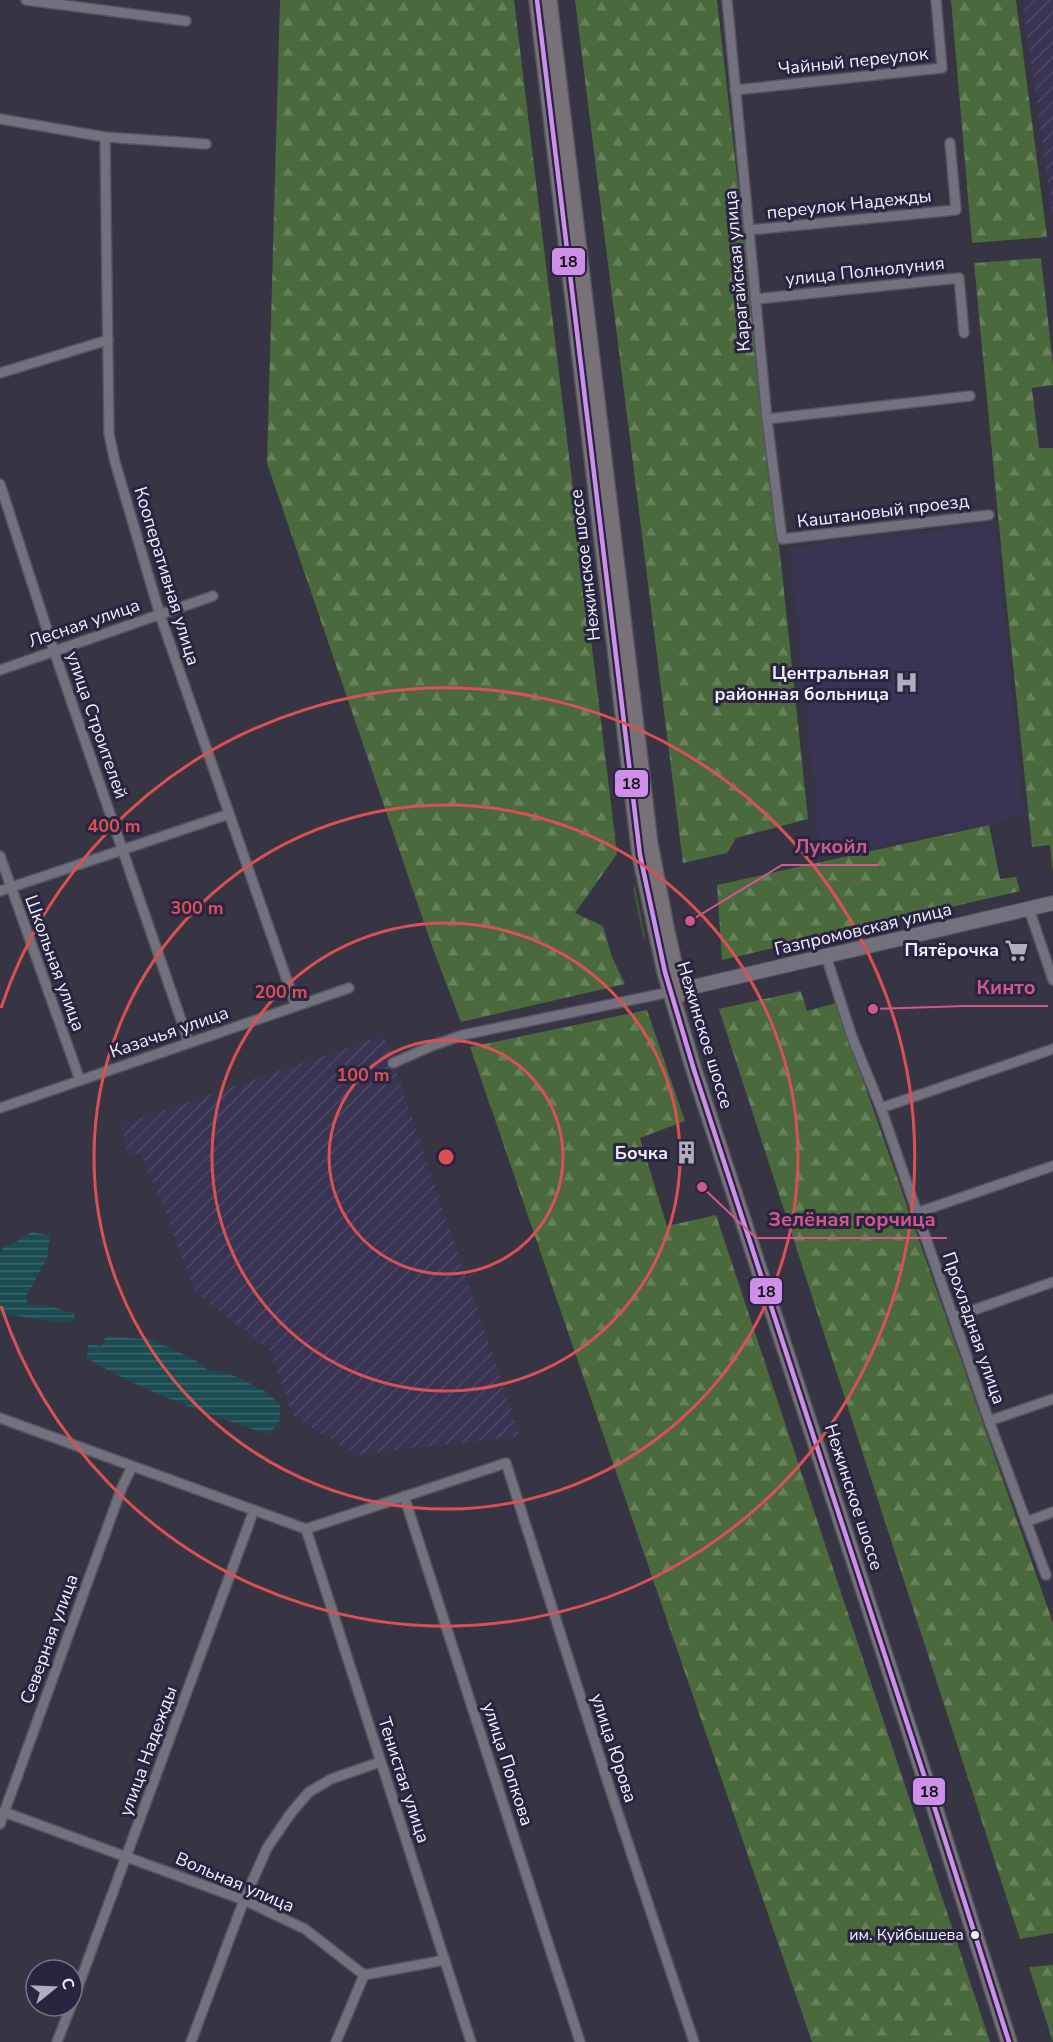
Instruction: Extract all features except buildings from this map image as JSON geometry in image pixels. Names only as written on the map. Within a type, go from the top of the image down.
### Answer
[{"type":"main road","name":"Нежинское шоссе","points":[[537,0],[640,855],[675,991],[1010,2042]]},
{"type":"main road","name":"Нежинское шоссе","points":[[549,0],[650,844],[667,932],[675,991],[702,1065],[1018,2042]]},
{"type":"main road","name":"Газпромовская улица","points":[[675,991],[1053,903]]},
{"type":"street","points":[[26,0],[186,21]]},
{"type":"street","name":"Карагайская улица","points":[[727,0],[767,418],[782,539]]},
{"type":"street","name":"Чайный переулок","points":[[735,90],[942,68],[936,0]]},
{"type":"street","points":[[0,119],[105,137],[206,144]]},
{"type":"street","name":"Кооперативная улица","points":[[105,137],[109,434],[115,462],[160,615],[296,1006]]},
{"type":"street","name":"переулок Надежды","points":[[750,230],[956,210],[950,143]]},
{"type":"street","name":"улица Полнолуния","points":[[756,300],[958,278],[964,333]]},
{"type":"street","points":[[0,373],[108,340]]},
{"type":"street","points":[[767,418],[970,396]]},
{"type":"street","name":"улица Строителей","points":[[0,484],[54,651],[189,1043]]},
{"type":"street","name":"Каштановый проезд","points":[[782,539],[989,515]]},
{"type":"street","name":"Лесная улица","points":[[0,670],[213,596]]},
{"type":"street","points":[[0,891],[229,814]]},
{"type":"street","name":"Школьная улица","points":[[0,856],[80,1080]]},
{"type":"street","points":[[1029,909],[1053,980]]},
{"type":"street","name":"Прохладная улица","points":[[826,956],[859,1058],[882,1108],[989,1421],[1046,1575]]},
{"type":"street","name":"Казачья улица","points":[[0,1108],[349,988]]},
{"type":"street","points":[[393,1063],[434,1044],[463,1035],[675,991]]},
{"type":"street","points":[[882,1108],[1053,1049]]},
{"type":"street","points":[[916,1213],[1053,1166]]},
{"type":"street","points":[[954,1317],[1053,1282]]},
{"type":"street","points":[[989,1421],[1053,1399]]},
{"type":"street","points":[[0,1418],[306,1529],[404,1496]]},
{"type":"street","name":"улица Юрова","points":[[404,1496],[506,1463],[694,2042]]},
{"type":"street","name":"Северная улица","points":[[0,1824],[122,1487],[132,1467]]},
{"type":"street","name":"улица Попкова","points":[[404,1496],[580,2042]]},
{"type":"street","name":"улица Надежды","points":[[84,1970],[254,1510]]},
{"type":"street","points":[[1026,1522],[1053,1512]]},
{"type":"street","name":"Тенистая улица","points":[[306,1529],[471,2042]]},
{"type":"street","points":[[192,2042],[244,1900],[267,1848],[291,1813],[309,1792],[331,1779],[380,1762]]},
{"type":"street","name":"Вольная улица","points":[[4,1812],[244,1900],[305,1929],[364,1975]]},
{"type":"street","points":[[336,2042],[364,1975],[446,1960]]},
{"type":"street","name":"улица Надежды","points":[[57,2042],[66,2018]]},
{"type":"shaded area","points":[[1022,0],[1053,0],[1053,215],[1026,28]]},
{"type":"shaded area","name":"Центральная районная больница","points":[[996,524],[1023,816],[821,857],[790,549]]},
{"type":"shaded area","points":[[635,884],[646,941],[643,937],[633,890]]},
{"type":"shaded area","points":[[384,1035],[520,1436],[356,1455],[293,1416],[269,1349],[195,1293],[167,1216],[140,1153],[129,1156],[121,1125]]},
{"type":"shaded area","points":[[32,1232],[50,1236],[47,1259],[26,1296],[27,1304],[49,1306],[74,1313],[75,1321],[61,1323],[0,1313],[0,1254],[3,1247]]},
{"type":"shaded area","points":[[106,1336],[153,1340],[197,1361],[206,1369],[235,1376],[266,1392],[280,1404],[279,1422],[266,1434],[130,1381],[87,1358],[88,1344],[101,1346]]},
{"type":"green space","points":[[280,0],[514,0],[617,854],[575,913],[603,926],[612,957],[625,984],[461,1022],[433,949],[267,463]]},
{"type":"green space","points":[[575,0],[717,0],[808,819],[736,838],[727,853],[683,863]]},
{"type":"green space","points":[[951,0],[1016,0],[1047,237],[972,243]]},
{"type":"green space","points":[[1041,258],[1053,365],[1053,385],[1032,388],[1039,448],[1053,448],[1053,873],[1050,845],[1032,847],[974,263]]},
{"type":"green space","points":[[989,825],[1000,879],[1016,877],[1020,891],[722,960],[717,885]]},
{"type":"green space","points":[[801,991],[807,1011],[836,1003],[1053,1623],[1053,1933],[1020,1939],[719,1009]]},
{"type":"green space","points":[[647,1010],[685,1121],[640,1138],[667,1226],[716,1215],[990,2042],[812,2042],[470,1047]]},
{"type":"green space","points":[[1053,1965],[1053,2042],[1029,1967]]},
{"type":"transit line","name":"18","points":[[537,0],[640,855],[665,972],[694,1070],[1009,2042]]},
{"type":"place","name":"Центральная районная больница","points":[[907,683]]},
{"type":"place","name":"Лукойл","points":[[690,921]]},
{"type":"place","name":"Пятёрочка","points":[[1017,950]]},
{"type":"place","name":"Кинто","points":[[873,1009]]},
{"type":"place","name":"Бочка","points":[[686,1153]]},
{"type":"place","name":"Зелёная горчица","points":[[702,1187]]},
{"type":"place","name":"им. Куйбышева","points":[[975,1935]]}]
